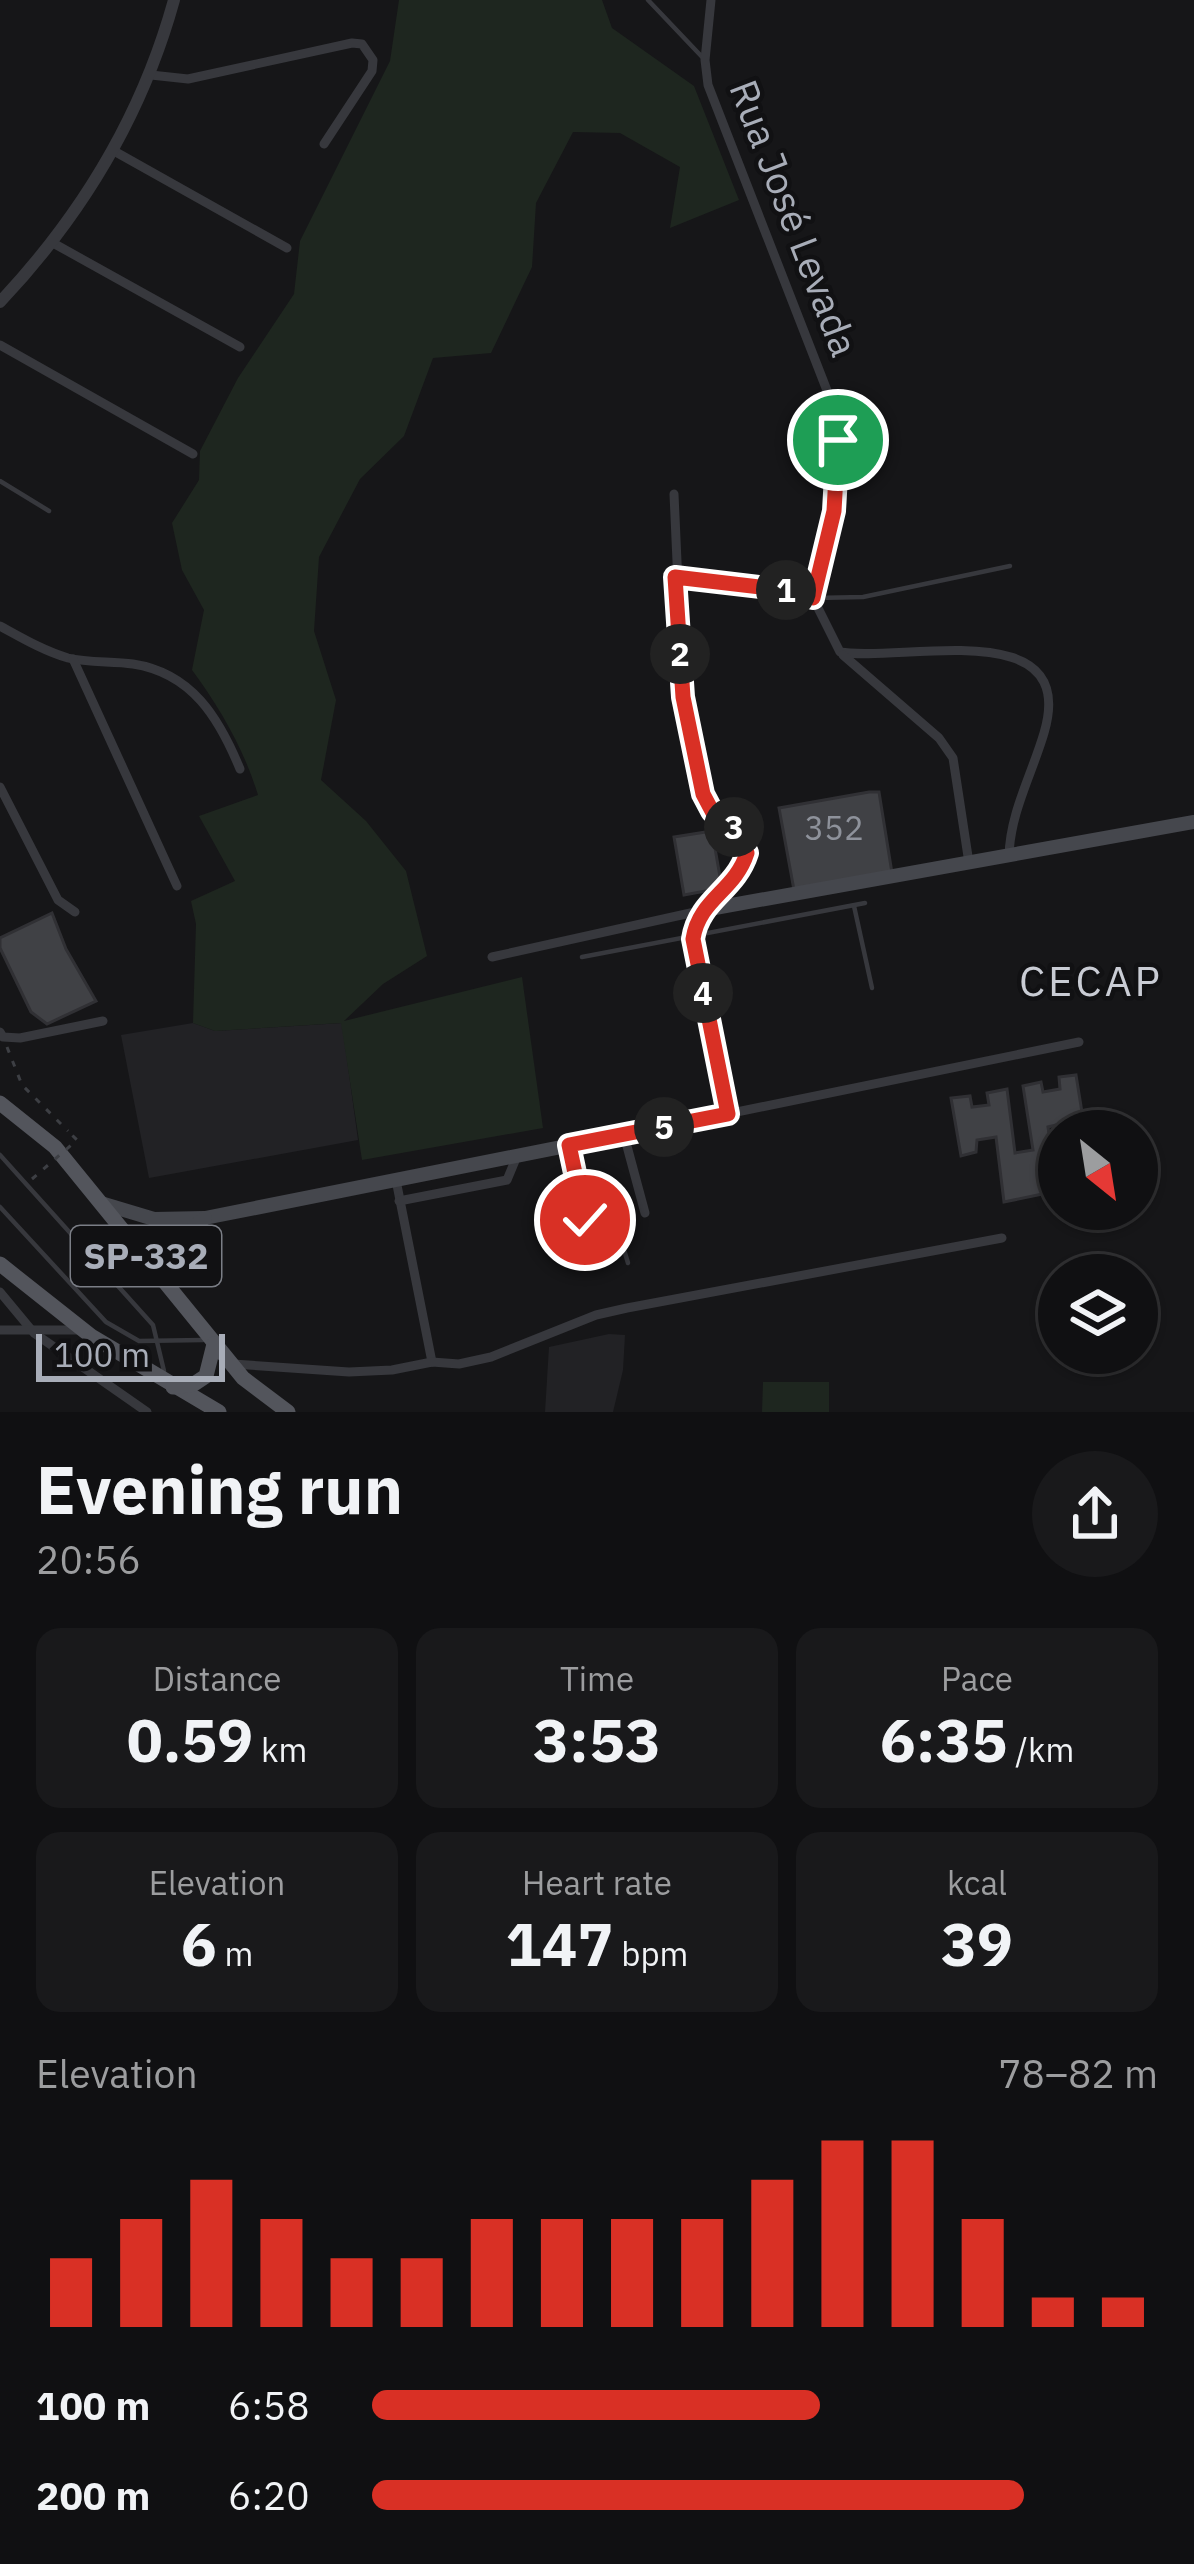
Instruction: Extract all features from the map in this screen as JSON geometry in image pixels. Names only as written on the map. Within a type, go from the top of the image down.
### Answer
[{"type":"main road","points":[[104,1204],[154,1219],[205,1218],[728,1114],[693,939],[695,923],[704,910],[1194,822]]},
{"type":"main road","name":"SP-332","points":[[0,1103],[55,1147],[242,1378],[288,1412]]},
{"type":"main road","points":[[172,1292],[171,1253],[205,1218]]},
{"type":"main road","name":"SP-332","points":[[0,1264],[83,1330],[219,1412]]},
{"type":"main road","points":[[169,1384],[194,1384],[206,1376],[211,1341]]},
{"type":"street","points":[[0,302],[53,243],[114,151],[151,75],[173,0]]},
{"type":"street","name":"Rua José Levada","points":[[711,0],[705,60],[708,86],[828,393],[838,440],[834,511],[813,598]]},
{"type":"street","points":[[151,75],[188,79],[362,44],[373,60],[371,71],[324,144]]},
{"type":"street","points":[[114,151],[287,248]]},
{"type":"street","points":[[53,243],[240,347]]},
{"type":"street","points":[[0,344],[193,454]]},
{"type":"street","points":[[492,957],[704,910],[741,873],[747,853],[735,828],[712,811],[703,794],[683,697],[674,494]]},
{"type":"street","points":[[675,577],[794,591],[813,598],[840,652],[939,738],[953,758],[969,863]]},
{"type":"street","points":[[0,626],[46,651],[73,659],[140,665],[175,677],[209,707],[240,769]]},
{"type":"street","points":[[840,652],[883,656],[961,649],[1010,654],[1028,663],[1049,700],[1046,728],[1010,831],[1010,856]]},
{"type":"street","points":[[73,659],[177,886]]},
{"type":"street","points":[[0,787],[58,900],[75,911]]},
{"type":"street","points":[[1,1034],[20,1038],[103,1021]]},
{"type":"street","points":[[728,1114],[1078,1042]]},
{"type":"street","points":[[624,1135],[645,1213]]},
{"type":"street","points":[[399,1201],[507,1180],[517,1156]]},
{"type":"street","points":[[396,1180],[432,1362]]},
{"type":"street","points":[[231,1364],[349,1372],[432,1362],[459,1364],[628,1308],[1002,1238]]},
{"type":"street","points":[[0,1292],[28,1328],[147,1412]]},
{"type":"street","points":[[0,1330],[83,1330]]},
{"type":"lane","points":[[648,0],[705,60]]},
{"type":"lane","points":[[0,481],[49,511]]},
{"type":"lane","points":[[813,598],[863,597],[1010,566]]},
{"type":"lane","points":[[582,957],[865,903]]},
{"type":"lane","points":[[854,906],[872,988]]},
{"type":"lane","points":[[569,1145],[585,1220],[618,1230],[628,1263]]},
{"type":"lane","points":[[0,1155],[153,1325],[169,1384]]},
{"type":"lane","points":[[0,1207],[96,1313],[139,1341],[211,1341]]},
{"type":"path","points":[[1,1034],[22,1085],[77,1140],[32,1180]]},
{"type":"shaded area","points":[[399,0],[602,0],[612,28],[694,86],[739,200],[670,228],[680,167],[620,133],[573,132],[536,203],[532,267],[491,353],[433,358],[404,436],[360,479],[319,557],[314,631],[336,700],[321,780],[366,821],[406,871],[427,956],[383,984],[344,1021],[522,977],[543,1128],[362,1160],[341,1023],[215,1031],[193,1023],[196,924],[191,901],[235,881],[199,816],[258,795],[230,730],[192,670],[204,610],[182,570],[172,523],[199,480],[200,451],[238,378],[294,294],[300,241],[390,61]]},
{"type":"shaded area","points":[[193,1023],[215,1031],[342,1023],[358,1140],[149,1178],[121,1035]]},
{"type":"shaded area","points":[[625,1335],[613,1412],[545,1412],[549,1347]]},
{"type":"shaded area","points":[[763,1382],[829,1382],[829,1412],[762,1412]]},
{"type":"building","points":[[879,792],[892,873],[794,890],[779,808]]},
{"type":"building","points":[[712,831],[722,888],[684,895],[674,837]]},
{"type":"building","points":[[52,913],[96,1001],[47,1024],[31,1012],[0,948],[0,938]]},
{"type":"building","points":[[1076,1075],[1082,1110],[1038,1110],[1038,1195],[1004,1202],[996,1137],[977,1140],[976,1152],[961,1156],[951,1098],[970,1096],[972,1107],[989,1105],[987,1093],[1007,1089],[1015,1153],[1033,1150],[1023,1086],[1041,1082],[1043,1092],[1060,1089],[1059,1077]]},
{"type":"district","name":"CECAP","points":[[1091,981]]},
{"type":"route","points":[[585,1220],[569,1145],[728,1114],[693,939],[695,923],[741,873],[747,853],[735,828],[712,811],[703,794],[683,697],[675,577],[794,591],[813,598],[834,511],[838,440]]}]
